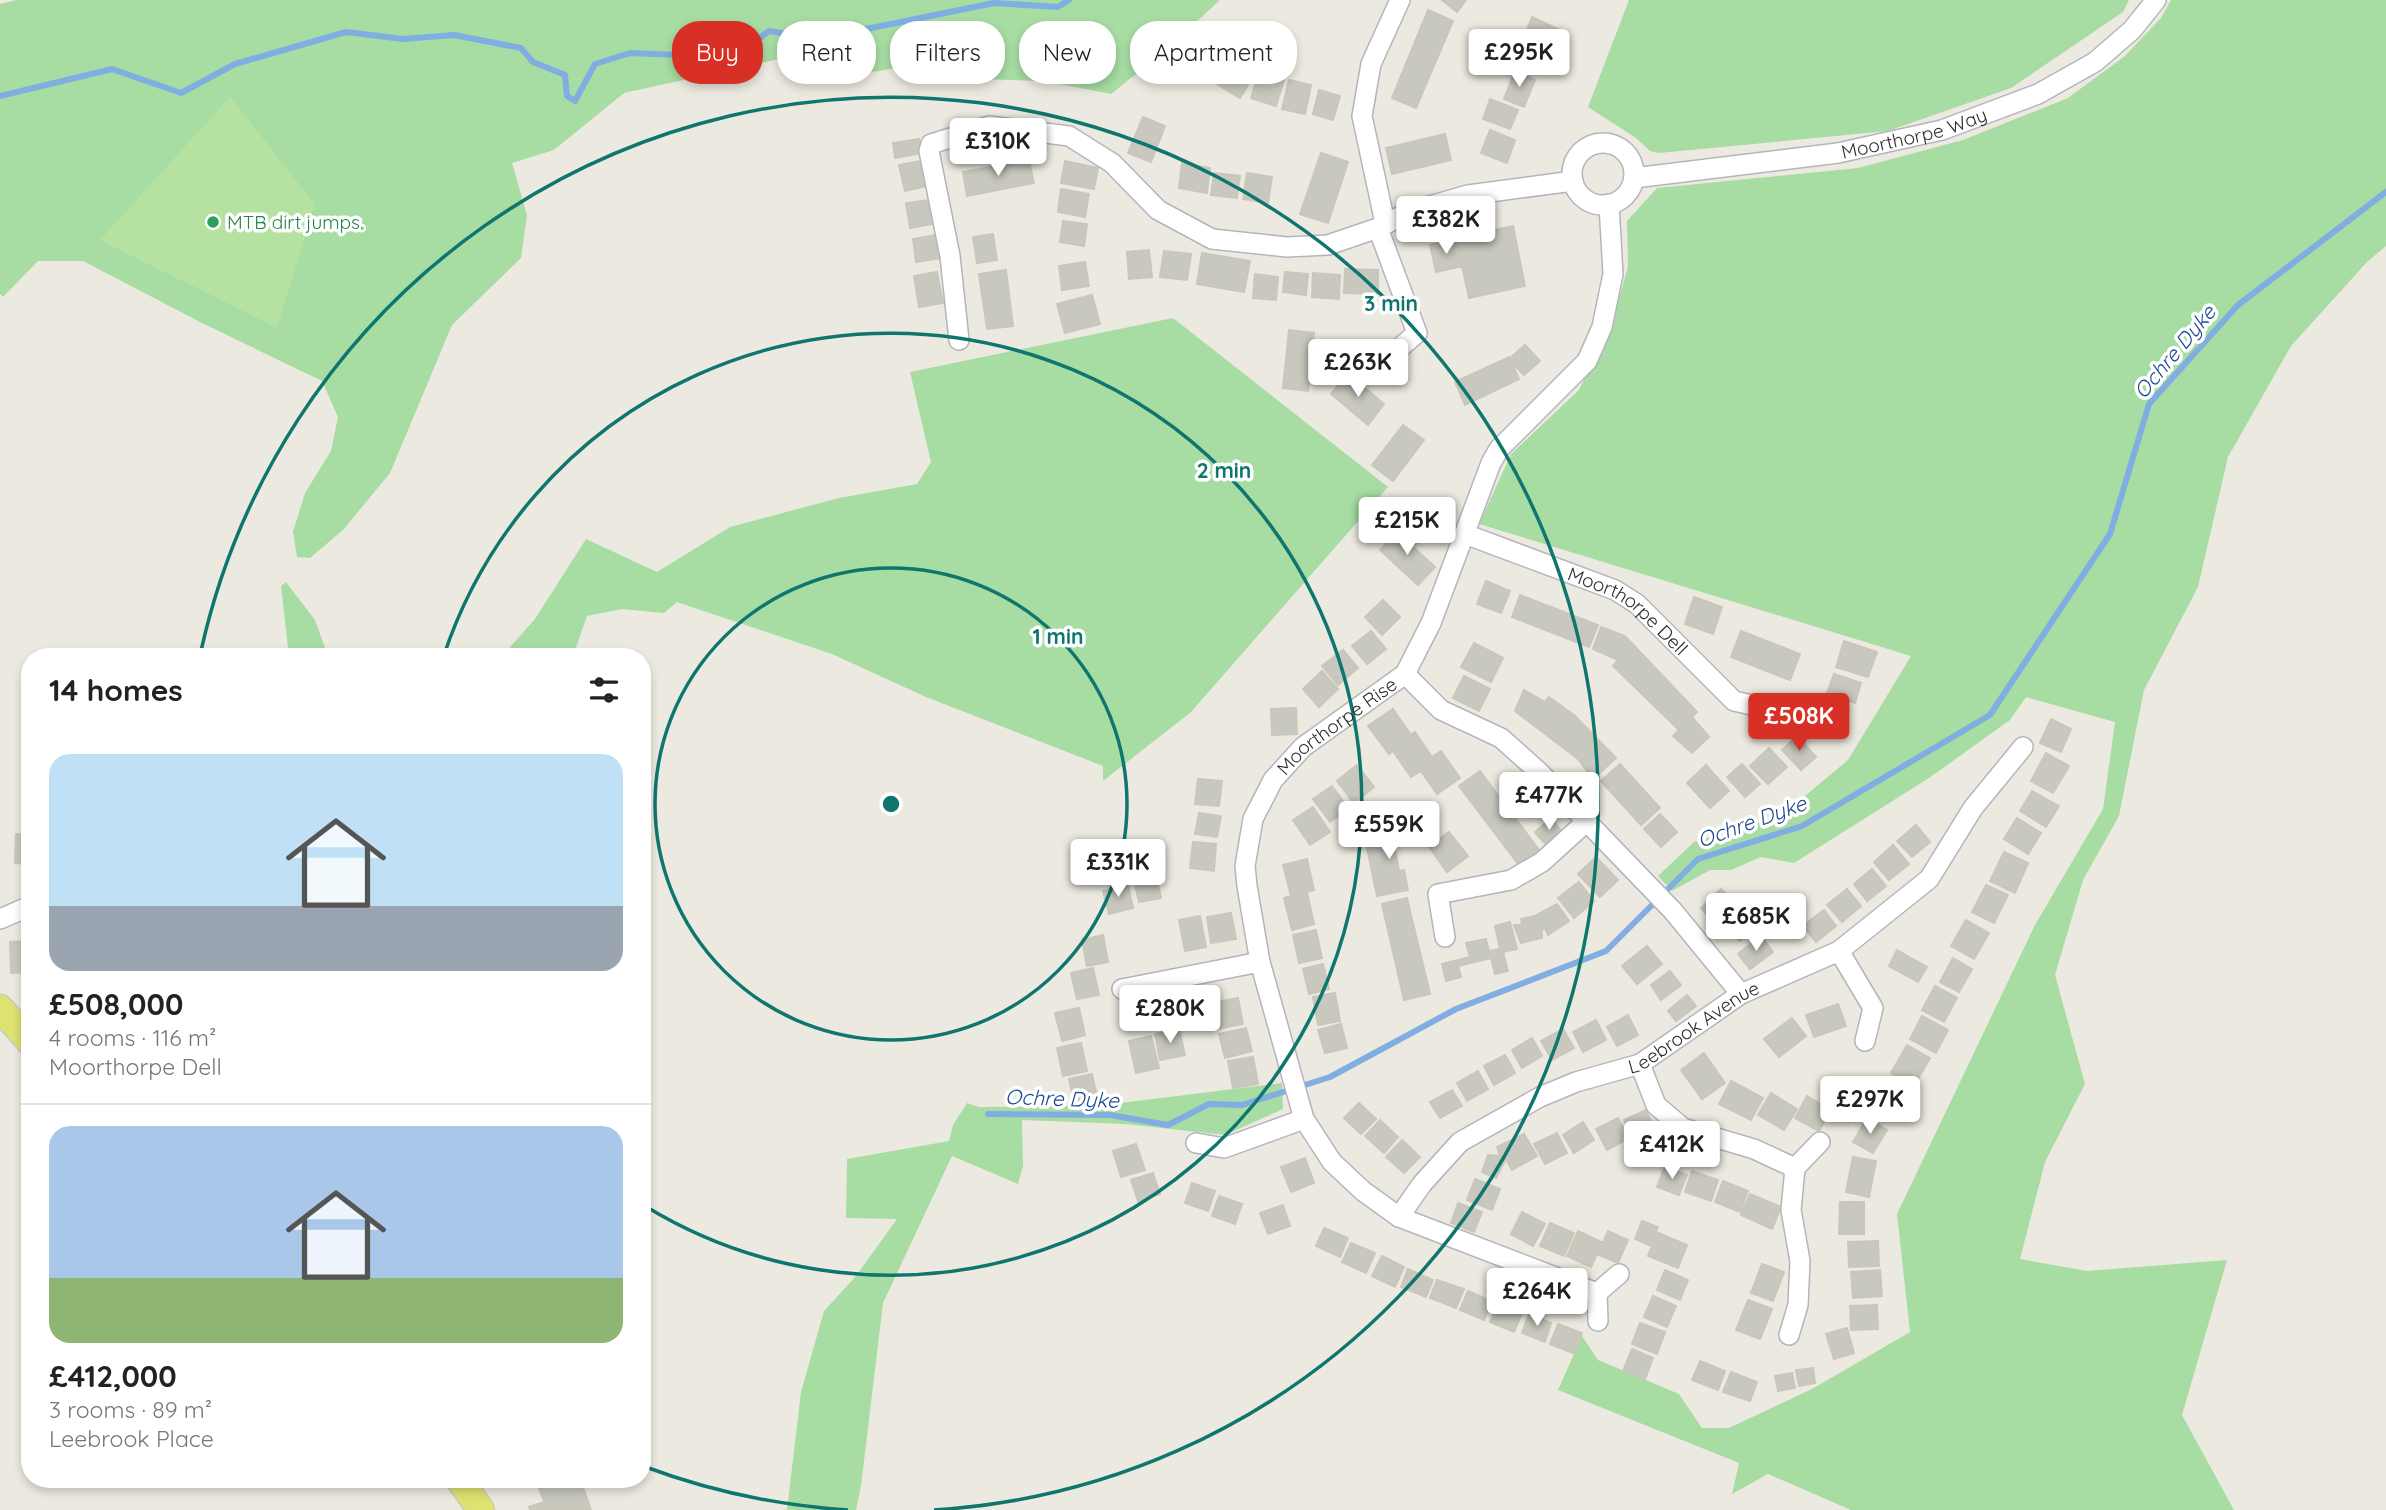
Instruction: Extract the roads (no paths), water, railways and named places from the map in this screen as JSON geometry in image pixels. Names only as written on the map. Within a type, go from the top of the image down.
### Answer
[{"type":"main road","points":[[0,1008],[21,1032]]},
{"type":"main road","points":[[465,1488],[481,1510]]},
{"type":"street","points":[[1395,352],[1417,333],[1381,225],[1362,116],[1371,64],[1400,0]]},
{"type":"street","name":"Moorthorpe Way","points":[[1634,178],[1838,153],[1942,130],[2038,94],[2095,62],[2132,30],[2156,0]]},
{"type":"street","points":[[959,340],[950,256],[929,151],[931,144],[989,126],[1069,136],[1112,163],[1158,210],[1212,239],[1287,247],[1328,245],[1409,212],[1468,195],[1573,181]]},
{"type":"street","points":[[1591,145],[1613,145],[1628,155],[1633,165],[1634,178],[1631,188],[1624,197],[1609,204],[1598,205],[1588,201],[1577,191],[1573,181],[1572,171],[1576,159],[1591,145]]},
{"type":"street","name":"Moorthorpe Rise","points":[[1597,1293],[1399,1217],[1363,1191],[1332,1162],[1302,1114],[1260,962],[1245,866],[1253,819],[1273,780],[1303,747],[1405,674],[1431,623],[1491,463],[1499,449],[1587,361],[1605,321],[1613,274],[1609,204]]},
{"type":"street","name":"Moorthorpe Dell","points":[[1465,534],[1615,590],[1637,604],[1734,701],[1774,710]]},
{"type":"street","points":[[1405,674],[1441,710],[1501,738],[1539,772],[1673,911],[1741,994]]},
{"type":"street","name":"Leebrook Avenue","points":[[1399,1217],[1423,1184],[1460,1142],[1540,1097],[1576,1082],[1640,1064],[1741,994],[1839,951],[1928,879],[1973,808],[2023,747]]},
{"type":"street","points":[[1446,937],[1438,894],[1511,880],[1542,862],[1586,822]]},
{"type":"street","points":[[0,919],[21,910]]},
{"type":"street","points":[[1839,951],[1873,1008],[1865,1041]]},
{"type":"street","points":[[1122,989],[1260,962]]},
{"type":"street","points":[[1640,1064],[1656,1105],[1683,1128],[1755,1149],[1795,1168]]},
{"type":"street","points":[[1196,1143],[1224,1148],[1302,1114]]},
{"type":"street","points":[[1789,1335],[1798,1305],[1800,1261],[1791,1210],[1795,1168],[1820,1142]]},
{"type":"street","points":[[1598,1321],[1597,1293],[1619,1274]]},
{"type":"waterway","points":[[0,96],[112,69],[181,93],[235,64],[346,32],[403,39],[454,35],[521,48],[533,62],[565,75],[567,96],[575,101],[595,64],[630,53],[679,55],[713,41],[744,50],[769,31],[817,39],[994,3],[1058,7],[1069,0]]},
{"type":"waterway","name":"Ochre Dyke","points":[[988,1114],[1110,1115],[1168,1125],[1209,1104],[1242,1105],[1330,1077],[1456,1009],[1606,951],[1698,859],[1802,826],[1990,715],[2110,534],[2149,404],[2238,305],[2386,192]]},
{"type":"place","name":"MTB dirt jumps.","points":[[213,222]]}]
